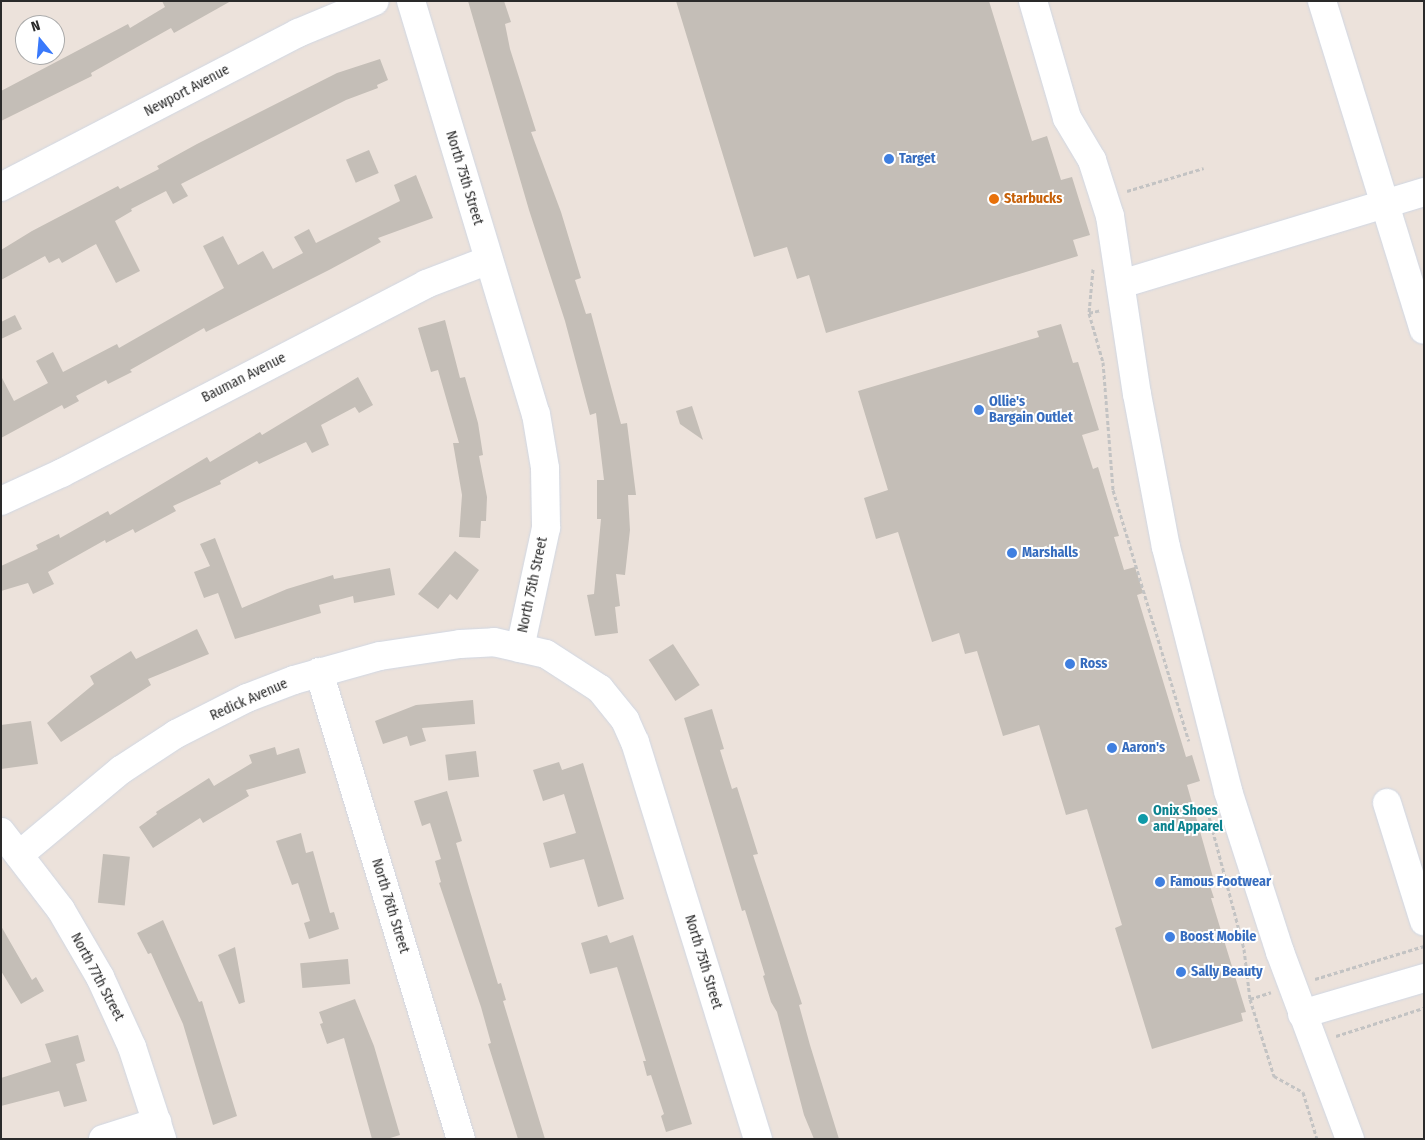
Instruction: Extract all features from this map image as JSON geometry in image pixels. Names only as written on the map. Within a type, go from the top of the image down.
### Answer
[{"type":"street","name":"Newport Avenue","points":[[1,187],[298,32],[375,1]]},
{"type":"street","name":"North 75th Street","points":[[411,1],[536,414],[544,468],[544,547],[520,648],[546,654],[591,681],[625,720],[636,742],[758,1139]]},
{"type":"street","points":[[1033,1],[1067,118],[1092,160],[1106,198],[1140,408],[1179,606],[1228,791],[1292,986],[1350,1139]]},
{"type":"street","points":[[1322,1],[1424,330]]},
{"type":"street","points":[[1121,284],[1424,192]]},
{"type":"street","name":"Bauman Avenue","points":[[1,501],[70,468],[426,284],[489,260]]},
{"type":"street","name":"Redick Avenue","points":[[19,855],[121,770],[176,734],[246,698],[319,672],[380,656],[460,644],[494,642],[520,648]]},
{"type":"street","name":"North 76th Street","points":[[319,672],[461,1139]]},
{"type":"street","points":[[1387,803],[1424,921]]},
{"type":"street","name":"North 77th Street","points":[[1,832],[61,910],[100,977],[132,1047],[160,1131]]},
{"type":"street","points":[[1302,1014],[1424,978]]},
{"type":"street","points":[[103,1139],[160,1131]]},
{"type":"path","points":[[1106,198],[1204,168]]},
{"type":"path","points":[[1093,265],[1089,314],[1103,362],[1113,490],[1190,745]]},
{"type":"path","points":[[1205,803],[1244,949],[1250,999],[1274,1076],[1303,1092],[1318,1139]]},
{"type":"path","points":[[1250,999],[1424,946]]},
{"type":"building","points":[[162,1],[231,1],[174,33],[171,28],[91,73],[92,76],[1,121],[1,91],[50,65],[65,65],[65,57],[128,24],[130,28],[165,7]]},
{"type":"building","points":[[468,1],[504,1],[511,22],[505,24],[510,49],[536,131],[531,132],[561,212],[581,278],[575,280],[586,314],[591,313],[621,424],[627,423],[636,495],[628,495],[630,530],[625,575],[616,574],[620,606],[615,607],[618,633],[595,636],[587,595],[594,594],[601,519],[597,519],[597,480],[604,480],[596,413],[590,415],[565,321],[529,210]]},
{"type":"building","name":"Target","points":[[676,1],[989,1],[1032,141],[1047,136],[1061,180],[1072,177],[1090,235],[1073,240],[1078,256],[826,333],[809,275],[797,279],[787,247],[754,257]]},
{"type":"building","points":[[380,59],[388,80],[377,85],[378,88],[346,100],[181,184],[188,196],[173,204],[166,191],[131,209],[132,211],[115,221],[140,271],[116,283],[96,244],[62,263],[59,258],[49,263],[45,256],[1,280],[1,250],[32,231],[118,186],[120,189],[159,169],[157,166],[197,144],[337,73]]},
{"type":"building","points":[[369,150],[379,173],[356,183],[346,160]]},
{"type":"building","points":[[416,175],[433,218],[378,238],[381,242],[329,270],[206,332],[204,328],[130,370],[132,372],[108,384],[106,380],[76,396],[79,401],[64,409],[62,405],[1,438],[1,376],[14,401],[48,383],[36,361],[53,352],[63,372],[117,344],[119,348],[224,288],[203,246],[223,236],[238,265],[263,251],[273,269],[303,253],[294,237],[309,229],[316,243],[400,201],[394,185]]},
{"type":"building","points":[[15,315],[22,329],[1,339],[1,322]]},
{"type":"building","points":[[445,320],[460,378],[465,377],[478,423],[483,455],[479,456],[487,497],[486,521],[481,521],[480,538],[459,537],[462,495],[453,443],[459,443],[438,370],[431,372],[418,328]]},
{"type":"building","points":[[1061,324],[1073,363],[1078,362],[1099,430],[1082,435],[1093,469],[1098,467],[1119,536],[1114,537],[1124,570],[1135,567],[1143,593],[1137,595],[1186,757],[1192,755],[1200,781],[1187,785],[1214,881],[1209,883],[1214,898],[1211,898],[1246,1012],[1241,1013],[1243,1021],[1152,1049],[1115,928],[1122,925],[1087,809],[1066,815],[1039,725],[1003,736],[977,651],[965,654],[959,633],[932,642],[898,532],[876,539],[864,498],[888,490],[858,391],[1039,337],[1037,331]]},
{"type":"building","points":[[358,377],[373,405],[359,413],[355,407],[321,425],[329,445],[312,453],[306,442],[259,464],[257,461],[220,481],[221,484],[173,506],[176,511],[135,533],[133,529],[106,543],[105,540],[48,572],[54,584],[33,594],[28,583],[1,591],[1,566],[38,549],[36,545],[59,534],[60,538],[108,511],[110,515],[207,457],[210,462],[260,432],[262,435]]},
{"type":"building","points":[[692,406],[703,440],[680,424],[676,411]]},
{"type":"building","points":[[215,538],[242,608],[287,589],[333,575],[334,579],[390,568],[395,595],[354,603],[353,596],[319,605],[321,613],[235,639],[218,593],[204,598],[194,572],[210,566],[200,544]]},
{"type":"building","points":[[455,551],[479,570],[457,600],[450,594],[438,609],[418,594]]},
{"type":"building","points":[[197,629],[209,654],[148,679],[151,685],[61,742],[47,723],[94,684],[90,676],[131,651],[136,659]]},
{"type":"building","points":[[673,644],[700,685],[675,701],[649,660]]},
{"type":"building","points":[[473,700],[475,724],[422,728],[426,741],[410,746],[407,736],[383,744],[375,721],[416,705]]},
{"type":"building","points":[[712,709],[724,749],[720,750],[732,789],[737,787],[758,854],[753,855],[802,1004],[799,1005],[839,1139],[814,1139],[804,1115],[777,1012],[771,1002],[763,976],[765,975],[745,910],[742,911],[684,718]]},
{"type":"building","points":[[31,721],[38,764],[1,769],[1,725]]},
{"type":"building","points":[[275,747],[277,755],[299,748],[306,773],[246,790],[249,796],[203,823],[200,818],[153,848],[139,827],[157,814],[156,812],[209,778],[214,786],[252,763],[249,755]]},
{"type":"building","points":[[476,751],[479,777],[448,781],[445,755]]},
{"type":"building","points":[[559,762],[562,770],[583,763],[624,899],[598,907],[584,859],[550,868],[543,843],[576,833],[564,794],[543,801],[533,770]]},
{"type":"building","points":[[447,791],[462,841],[456,843],[498,984],[501,983],[506,1000],[503,1001],[545,1139],[518,1139],[488,1044],[491,1043],[481,1007],[439,883],[441,882],[435,861],[441,859],[430,823],[422,826],[414,801]]},
{"type":"building","points":[[301,833],[306,853],[313,851],[330,913],[334,912],[339,929],[309,939],[304,923],[310,921],[298,883],[292,885],[276,841]]},
{"type":"building","points":[[103,854],[130,857],[125,906],[98,903]]},
{"type":"building","points":[[163,920],[199,1002],[202,1001],[237,1116],[213,1125],[183,1024],[151,953],[148,954],[137,933]]},
{"type":"building","points":[[1,926],[32,980],[36,977],[44,991],[21,1004],[1,971]]},
{"type":"building","points":[[607,935],[610,943],[633,935],[692,1124],[666,1132],[661,1116],[664,1114],[651,1075],[647,1076],[643,1061],[646,1061],[617,967],[590,974],[581,943]]},
{"type":"building","points":[[235,947],[245,1002],[239,1004],[218,955]]},
{"type":"building","points":[[348,959],[350,984],[302,988],[300,963]]},
{"type":"building","points":[[355,999],[374,1046],[400,1135],[387,1139],[372,1139],[344,1038],[327,1044],[320,1024],[323,1023],[319,1012]]},
{"type":"building","points":[[78,1035],[85,1061],[76,1064],[87,1101],[64,1107],[59,1091],[1,1106],[1,1078],[51,1062],[45,1044]]},
{"type":"place","name":"Target","points":[[889,159]]},
{"type":"place","name":"Starbucks","points":[[994,199]]},
{"type":"place","name":"Ollie's Bargain Outlet","points":[[979,410]]},
{"type":"place","name":"Marshalls","points":[[1012,553]]},
{"type":"place","name":"Ross","points":[[1070,664]]},
{"type":"place","name":"Aaron's","points":[[1112,748]]},
{"type":"place","name":"Onix Shoes and Apparel","points":[[1143,819]]},
{"type":"place","name":"Famous Footwear","points":[[1160,882]]},
{"type":"place","name":"Boost Mobile","points":[[1170,937]]},
{"type":"place","name":"Sally Beauty","points":[[1181,972]]}]
